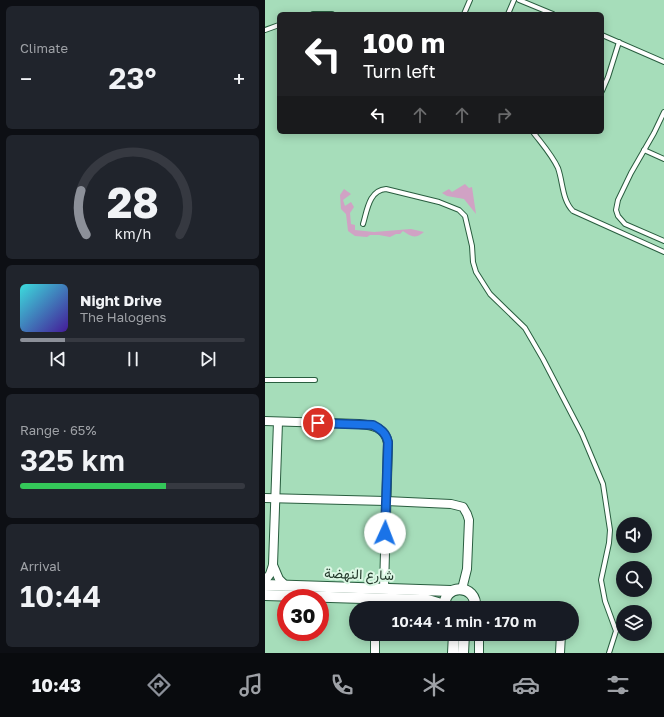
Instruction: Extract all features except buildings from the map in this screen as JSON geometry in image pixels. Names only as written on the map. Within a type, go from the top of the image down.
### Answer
[{"type":"street","points":[[265,421],[359,424],[373,425],[381,429],[388,442],[384,589]]},
{"type":"street","points":[[265,581],[270,574],[273,565],[278,422]]},
{"type":"street","points":[[265,498],[386,501],[451,504],[463,507],[469,520],[467,569],[457,590]]},
{"type":"street","points":[[273,565],[279,579],[286,586]]},
{"type":"street","name":"شارع النهضة","points":[[265,585],[457,590]]},
{"type":"street","points":[[445,601],[449,594],[457,590],[468,591],[474,601]]},
{"type":"street","name":"شارع النهضة","points":[[265,595],[349,601]]},
{"type":"street","name":"شارع النهضة","points":[[413,601],[435,601]]},
{"type":"street","points":[[375,641],[375,653]]},
{"type":"street","points":[[453,653],[454,641]]},
{"type":"street","points":[[463,653],[464,641]]},
{"type":"street","points":[[479,641],[479,653]]},
{"type":"street","points":[[560,653],[561,641]]},
{"type":"lane","points":[[465,12],[470,0]]},
{"type":"lane","points":[[509,12],[514,0]]},
{"type":"lane","points":[[519,0],[548,12]]},
{"type":"lane","points":[[265,30],[277,26]]},
{"type":"lane","points":[[604,36],[664,62]]},
{"type":"lane","points":[[604,86],[619,42]]},
{"type":"lane","points":[[664,114],[624,186],[616,205],[616,210],[621,220],[625,224],[664,242]]},
{"type":"lane","points":[[534,134],[554,160],[561,180],[566,202],[573,211],[664,252]]},
{"type":"lane","points":[[644,150],[664,159]]},
{"type":"lane","points":[[363,224],[374,193],[386,189],[439,202],[459,210],[465,216],[473,246],[473,262],[476,272],[490,294],[525,328],[543,359],[581,434],[603,484],[610,530],[609,543],[601,580],[605,601],[616,631],[609,653]]},
{"type":"lane","points":[[265,380],[315,380]]},
{"type":"shaded area","points":[[465,184],[469,188],[472,187],[476,214],[464,199],[447,196],[442,193],[449,189],[452,192]]},
{"type":"shaded area","points":[[344,189],[351,194],[343,200],[345,206],[351,202],[354,207],[350,213],[351,224],[355,225],[355,230],[374,232],[411,229],[424,232],[418,236],[411,236],[403,231],[400,234],[390,237],[379,235],[370,235],[367,237],[355,236],[348,231],[346,214],[341,209],[340,195]]},
{"type":"route","points":[[318,423],[373,425],[385,433],[388,442],[385,533]]}]
